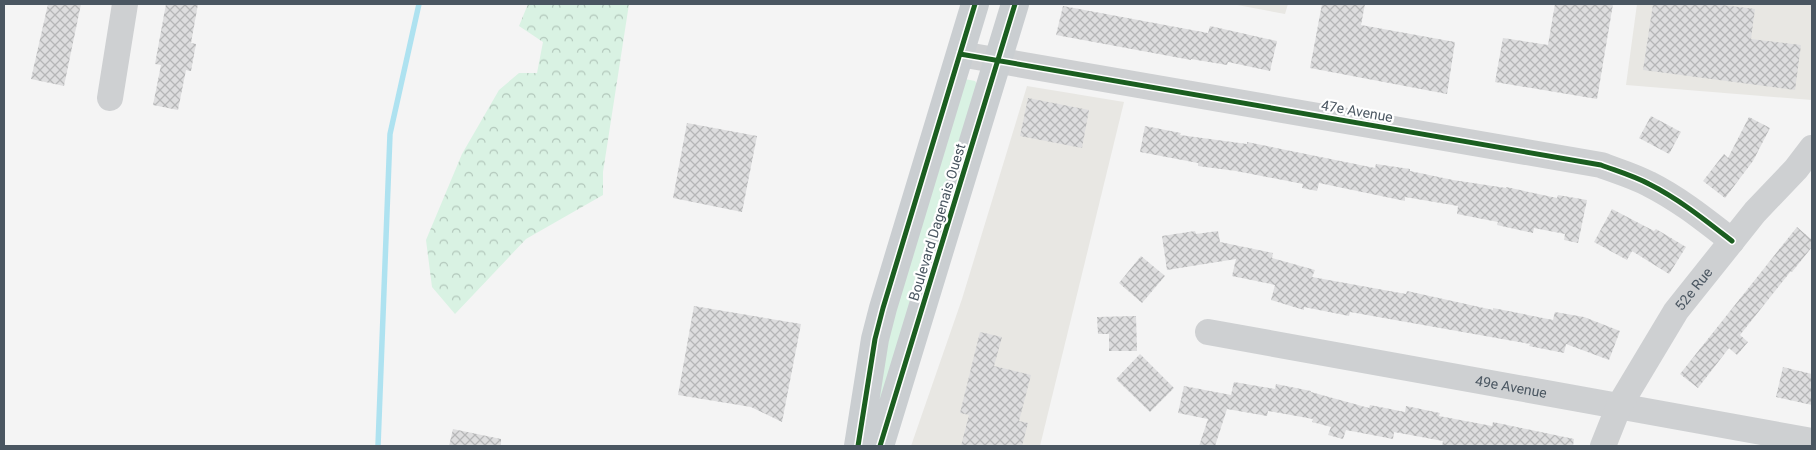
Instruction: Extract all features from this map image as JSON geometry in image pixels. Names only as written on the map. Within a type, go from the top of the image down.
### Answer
[{"type":"main road","name":"Boulevard Dagenais Ouest","points":[[858,446],[875,339],[883,308],[976,4]]},
{"type":"main road","name":"Boulevard Dagenais Ouest","points":[[880,446],[1015,4]]},
{"type":"street","points":[[110,98],[125,4]]},
{"type":"street","name":"47e Avenue","points":[[960,54],[1602,165],[1660,190],[1732,241]]},
{"type":"street","name":"52e Rue","points":[[1603,446],[1619,406],[1676,311],[1755,212],[1796,169],[1812,148]]},
{"type":"street","name":"49e Avenue","points":[[1208,332],[1812,441]]},
{"type":"shaded area","points":[[1232,4],[1288,4],[1285,14]]},
{"type":"shaded area","points":[[1637,4],[1812,4],[1812,100],[1626,85]]},
{"type":"shaded area","points":[[1027,86],[1124,102],[1040,446],[911,446],[962,299]]},
{"type":"green space","points":[[528,4],[629,4],[603,172],[603,195],[526,239],[455,314],[432,287],[426,240],[462,154],[499,90],[519,73],[537,73],[543,42],[519,26]]},
{"type":"green space","points":[[965,79],[975,81],[978,86],[874,433],[887,333]]},
{"type":"building","points":[[48,4],[81,4],[64,86],[31,79]]},
{"type":"building","points":[[166,4],[198,4],[191,43],[196,44],[191,71],[186,70],[178,110],[153,105],[161,65],[155,64]]},
{"type":"building","points":[[1322,4],[1365,4],[1361,25],[1455,42],[1447,94],[1310,68]]},
{"type":"building","points":[[1555,4],[1613,4],[1597,99],[1495,82],[1503,38],[1548,45]]},
{"type":"building","points":[[1653,4],[1714,4],[1755,9],[1751,39],[1801,45],[1795,90],[1643,70]]},
{"type":"building","points":[[1063,6],[1208,33],[1210,26],[1277,41],[1270,71],[1228,62],[1227,65],[1191,60],[1056,35]]},
{"type":"building","points":[[1028,98],[1089,110],[1082,148],[1020,136]]},
{"type":"building","points":[[1651,116],[1681,132],[1669,154],[1639,138]]},
{"type":"building","points":[[1749,117],[1770,128],[1753,161],[1725,198],[1703,181],[1724,154],[1728,158]]},
{"type":"building","points":[[687,123],[757,136],[742,212],[673,198]]},
{"type":"building","points":[[1145,126],[1181,133],[1180,135],[1247,144],[1247,142],[1375,168],[1376,164],[1410,169],[1410,171],[1453,180],[1506,187],[1557,198],[1558,195],[1587,200],[1578,243],[1564,240],[1565,234],[1534,228],[1533,233],[1497,225],[1498,222],[1457,214],[1458,206],[1405,197],[1405,201],[1319,183],[1317,191],[1302,188],[1303,184],[1198,166],[1198,163],[1140,152]]},
{"type":"building","points":[[1612,209],[1654,231],[1656,229],[1686,247],[1669,274],[1632,251],[1627,260],[1594,242]]},
{"type":"building","points":[[1797,227],[1812,240],[1812,247],[1740,335],[1748,342],[1737,355],[1729,348],[1698,388],[1680,374]]},
{"type":"building","points":[[1195,231],[1196,234],[1218,231],[1220,242],[1273,253],[1272,258],[1315,270],[1312,277],[1406,294],[1407,291],[1493,310],[1493,308],[1553,320],[1555,312],[1584,317],[1620,331],[1609,360],[1566,344],[1564,353],[1529,346],[1530,344],[1350,312],[1349,316],[1304,307],[1304,310],[1271,300],[1275,285],[1232,276],[1236,259],[1167,270],[1162,236]]},
{"type":"building","points":[[1141,256],[1165,276],[1142,303],[1119,283]]},
{"type":"building","points":[[694,306],[801,324],[782,422],[751,407],[678,395]]},
{"type":"building","points":[[1136,316],[1137,351],[1109,351],[1109,334],[1098,334],[1097,317]]},
{"type":"building","points":[[980,332],[1002,337],[994,366],[1031,375],[1019,421],[1028,423],[1022,446],[961,446],[969,415],[960,413]]},
{"type":"building","points":[[1140,354],[1174,388],[1150,412],[1116,379]]},
{"type":"building","points":[[1783,367],[1812,374],[1812,405],[1776,397]]},
{"type":"building","points":[[1234,382],[1275,389],[1276,384],[1311,391],[1369,408],[1370,405],[1405,412],[1406,406],[1440,413],[1439,416],[1492,426],[1493,422],[1574,439],[1573,446],[1442,446],[1443,441],[1394,432],[1393,439],[1346,430],[1343,439],[1328,435],[1331,427],[1312,422],[1313,419],[1268,411],[1267,416],[1227,409],[1215,446],[1199,446],[1208,419],[1178,413],[1184,386],[1231,395]]},
{"type":"building","points":[[453,429],[501,439],[501,446],[449,446]]},
{"type":"waterway","points":[[378,446],[390,134],[419,4]]},
{"type":"cycle path","points":[[858,446],[875,339],[883,308],[975,4]]},
{"type":"cycle path","points":[[880,446],[1015,4]]},
{"type":"cycle path","points":[[960,54],[1601,165],[1637,178],[1671,196],[1732,241]]}]
